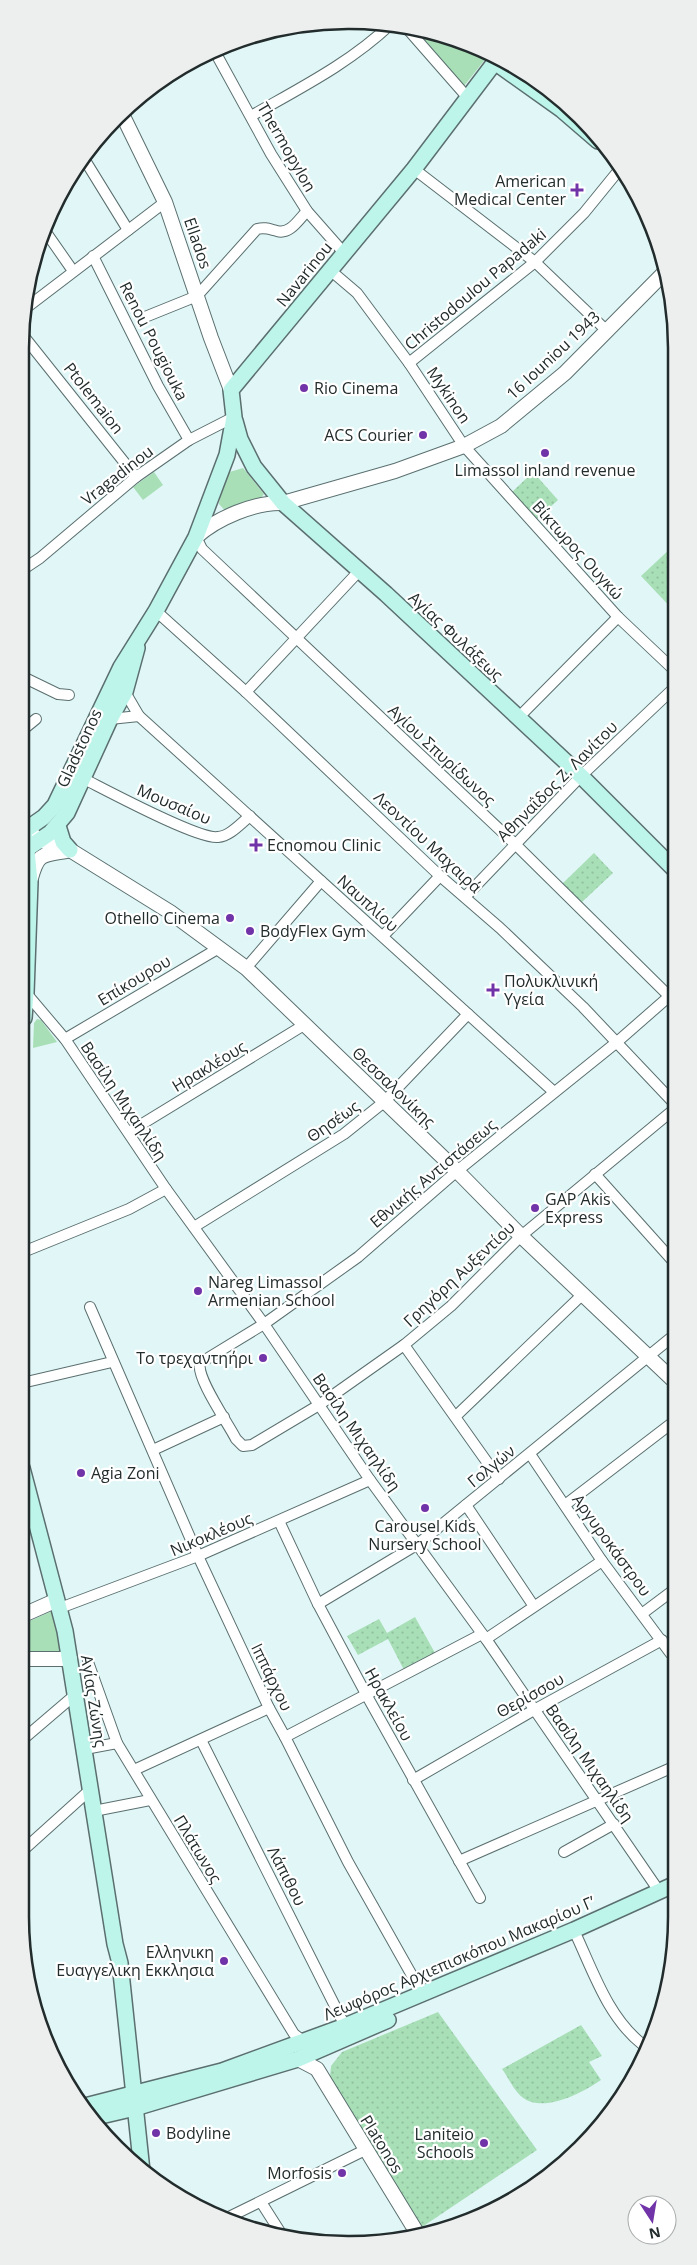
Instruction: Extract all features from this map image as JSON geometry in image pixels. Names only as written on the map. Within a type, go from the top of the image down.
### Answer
[{"type":"main road","name":"Navarinou","points":[[231,390],[414,169],[468,98],[491,63]]},
{"type":"main road","points":[[196,537],[226,455],[234,417],[231,390]]},
{"type":"main road","name":"Αγίας Φυλάξεως","points":[[234,417],[246,453],[264,482],[283,503],[360,570],[581,776],[668,863]]},
{"type":"main road","name":"Gladstonos","points":[[29,827],[44,817],[55,805],[121,667],[156,611],[196,537]]},
{"type":"main road","name":"Gladstonos","points":[[29,847],[58,826],[84,779],[110,719],[125,692],[134,665],[137,642]]},
{"type":"main road","points":[[58,826],[63,842],[70,850]]},
{"type":"main road","name":"Αγίας Ζώνης","points":[[29,1494],[58,1604],[70,1659],[115,1944],[120,1963],[130,2102],[130,2150]]},
{"type":"main road","name":"Λεωφόρος Αρχιεπισκόπου Μακαρίου Γ’","points":[[98,2115],[130,2102],[346,2026],[667,1891]]},
{"type":"main road","name":"Λεωφόρος Αρχιεπισκόπου Μακαρίου Γ’","points":[[91,2105],[130,2102],[298,2059],[577,1937],[667,1891]]},
{"type":"main road","name":"Αγίας Ζώνης","points":[[130,2102],[140,2158]]},
{"type":"street","points":[[251,116],[337,67],[370,44],[384,30]]},
{"type":"street","points":[[412,35],[468,98]]},
{"type":"street","name":"Thermopylon","points":[[218,57],[271,154],[307,211],[344,253]]},
{"type":"street","name":"Ellados","points":[[125,120],[165,202],[231,390]]},
{"type":"street","points":[[88,164],[128,230]]},
{"type":"street","points":[[414,169],[534,262],[606,330]]},
{"type":"street","name":"Christodoulou Papadaki","points":[[409,363],[534,262],[584,214],[616,174]]},
{"type":"street","points":[[32,303],[73,270],[165,202]]},
{"type":"street","points":[[145,317],[197,296],[257,229],[265,227],[281,232],[289,230],[307,211]]},
{"type":"street","points":[[49,237],[73,270]]},
{"type":"street","name":"Renou Pougiouka","points":[[93,256],[158,386],[189,440]]},
{"type":"street","name":"Mykinon","points":[[330,270],[357,293],[409,363],[464,446]]},
{"type":"street","name":"16 Iouniou 1943","points":[[283,503],[388,474],[464,446],[501,426],[565,373],[660,277]]},
{"type":"street","name":"Ptolemaion","points":[[29,343],[136,477]]},
{"type":"street","name":"Vragadinou","points":[[29,565],[136,477],[189,440],[234,417]]},
{"type":"street","name":"Βίκτωρος Ουγκώ","points":[[464,446],[618,617],[668,664]]},
{"type":"street","name":"Gladstonos","points":[[196,537],[208,526],[223,519],[267,503],[283,503]]},
{"type":"street","name":"Αγίου Σπυρίδωνος","points":[[196,537],[202,550],[668,991]]},
{"type":"street","points":[[246,692],[360,570]]},
{"type":"street","name":"Λεοντίου Μαχαιρά","points":[[156,611],[246,692],[440,876],[576,1000],[668,1097]]},
{"type":"street","points":[[518,718],[618,617]]},
{"type":"street","points":[[29,680],[58,694],[69,695]]},
{"type":"street","name":"Ναυπλίου","points":[[125,692],[139,716],[554,1092]]},
{"type":"street","name":"Αθηναΐδος Ζ. Λανίτου","points":[[465,897],[581,776],[668,694]]},
{"type":"street","points":[[110,719],[139,716]]},
{"type":"street","points":[[29,725],[36,719]]},
{"type":"street","name":"Μουσαίου","points":[[84,779],[146,811],[210,837],[224,836],[250,816]]},
{"type":"street","name":"Θεσσαλονίκης","points":[[29,833],[40,840],[70,850],[170,912],[246,968],[457,1171],[521,1236],[668,1375]]},
{"type":"street","points":[[29,874],[42,856],[70,850]]},
{"type":"street","points":[[382,936],[440,876]]},
{"type":"street","points":[[246,968],[321,880]]},
{"type":"street","name":"Επίκουρου","points":[[65,1039],[220,948]]},
{"type":"street","name":"Βασίλη Μιχαηλίδη","points":[[29,997],[65,1039],[166,1189],[264,1324],[370,1480],[484,1636],[614,1824],[667,1891]]},
{"type":"street","name":"Εθνικής Αντιστάσεως","points":[[224,1417],[202,1379],[199,1367],[202,1362],[264,1324],[358,1257],[457,1171],[617,1042],[668,997]]},
{"type":"street","name":"Θησέως","points":[[194,1226],[344,1134],[384,1102],[468,1014]]},
{"type":"street","name":"Ηρακλέους","points":[[129,1132],[304,1025]]},
{"type":"street","name":"Γρηγόρη Αυξεντίου","points":[[224,1417],[236,1439],[243,1446],[255,1443],[320,1405],[404,1345],[451,1306],[521,1236],[668,1114]]},
{"type":"street","points":[[595,1174],[668,1256]]},
{"type":"street","points":[[29,1250],[129,1209],[166,1189]]},
{"type":"street","points":[[456,1416],[583,1294]]},
{"type":"street","name":"Ιππάρχου","points":[[90,1307],[112,1362],[153,1450],[198,1556],[269,1708],[286,1737],[348,1862],[423,1995]]},
{"type":"street","name":"Γολγών","points":[[318,1604],[418,1544],[668,1341]]},
{"type":"street","points":[[404,1345],[499,1479]]},
{"type":"street","points":[[29,1381],[112,1362]]},
{"type":"street","points":[[153,1450],[224,1417]]},
{"type":"street","points":[[565,1505],[668,1426]]},
{"type":"street","name":"Αργυροκάστρου","points":[[530,1454],[602,1561],[643,1613],[668,1649]]},
{"type":"street","name":"Νικοκλέους","points":[[58,1604],[198,1556],[370,1480]]},
{"type":"street","points":[[466,1505],[533,1605]]},
{"type":"street","name":"Ηρακλείου","points":[[279,1521],[318,1604],[366,1696],[480,1898]]},
{"type":"street","points":[[286,1737],[484,1636],[602,1561]]},
{"type":"street","points":[[643,1613],[668,1595]]},
{"type":"street","points":[[29,1613],[58,1604]]},
{"type":"street","name":"Θερίσσου","points":[[413,1780],[534,1710],[662,1640]]},
{"type":"street","points":[[29,1659],[70,1659]]},
{"type":"street","name":"Πλάτωνος","points":[[88,1662],[117,1743],[294,2034],[302,2040]]},
{"type":"street","points":[[29,1734],[76,1694]]},
{"type":"street","points":[[134,1770],[269,1708]]},
{"type":"street","name":"Λάπιθου","points":[[201,1740],[346,2026]]},
{"type":"street","points":[[84,1749],[117,1743]]},
{"type":"street","points":[[459,1861],[668,1769]]},
{"type":"street","points":[[29,1846],[91,1789]]},
{"type":"street","points":[[94,1812],[150,1800]]},
{"type":"street","points":[[564,1852],[614,1824]]},
{"type":"street","points":[[577,1937],[604,1996],[628,2030],[642,2044]]},
{"type":"street","points":[[298,2059],[317,2069],[323,2048]]},
{"type":"street","name":"Platonos","points":[[317,2069],[365,2150],[415,2229]]},
{"type":"street","points":[[233,2215],[365,2150]]},
{"type":"street","points":[[261,2202],[277,2228]]},
{"type":"green space","points":[[421,38],[451,46],[485,60],[464,86]]},
{"type":"green space","points":[[243,468],[264,494],[258,502],[228,514],[219,504],[223,474]]},
{"type":"green space","points":[[154,472],[163,485],[143,500],[133,487]]},
{"type":"green space","points":[[533,472],[558,500],[536,520],[511,493]]},
{"type":"green space","points":[[668,551],[668,605],[641,576]]},
{"type":"green space","points":[[594,853],[613,873],[581,903],[562,884]]},
{"type":"green space","points":[[37,1019],[41,1020],[57,1042],[33,1048],[34,1023]]},
{"type":"green space","points":[[50,1612],[53,1613],[63,1650],[47,1654],[29,1653],[29,1621]]},
{"type":"green space","points":[[415,1617],[435,1653],[404,1670],[388,1639],[358,1655],[347,1636],[379,1619],[387,1633]]},
{"type":"green space","name":"Laniteio Schools","points":[[438,2012],[537,2150],[422,2227],[334,2087],[330,2077],[331,2066],[342,2052]]},
{"type":"green space","points":[[581,2025],[602,2056],[589,2062],[601,2080],[584,2091],[551,2103],[531,2102],[522,2097],[502,2069]]},
{"type":"place","name":"American Medical Center","points":[[577,190]]},
{"type":"place","name":"Rio Cinema","points":[[304,388]]},
{"type":"place","name":"ACS Courier","points":[[423,435]]},
{"type":"place","name":"Limassol inland revenue","points":[[545,453]]},
{"type":"place","name":"Ecnomou Clinic","points":[[256,845]]},
{"type":"place","name":"Othello Cinema","points":[[230,918]]},
{"type":"place","name":"BodyFlex Gym","points":[[250,931]]},
{"type":"place","name":"Πολυκλινική Υγεία","points":[[493,990]]},
{"type":"place","name":"GAP Akis Express","points":[[535,1208]]},
{"type":"place","name":"Nareg Limassol Armenian School","points":[[198,1291]]},
{"type":"place","name":"Το τρεχαντηήρι","points":[[263,1358]]},
{"type":"place","name":"Agia Zoni","points":[[81,1473]]},
{"type":"place","name":"Carousel Kids Nursery School","points":[[425,1508]]},
{"type":"place","name":"Ελληνικη Ευαγγελικη Εκκλησια","points":[[224,1961]]},
{"type":"place","name":"Bodyline","points":[[156,2133]]},
{"type":"place","name":"Laniteio Schools","points":[[484,2143]]},
{"type":"place","name":"Morfosis","points":[[342,2173]]}]
